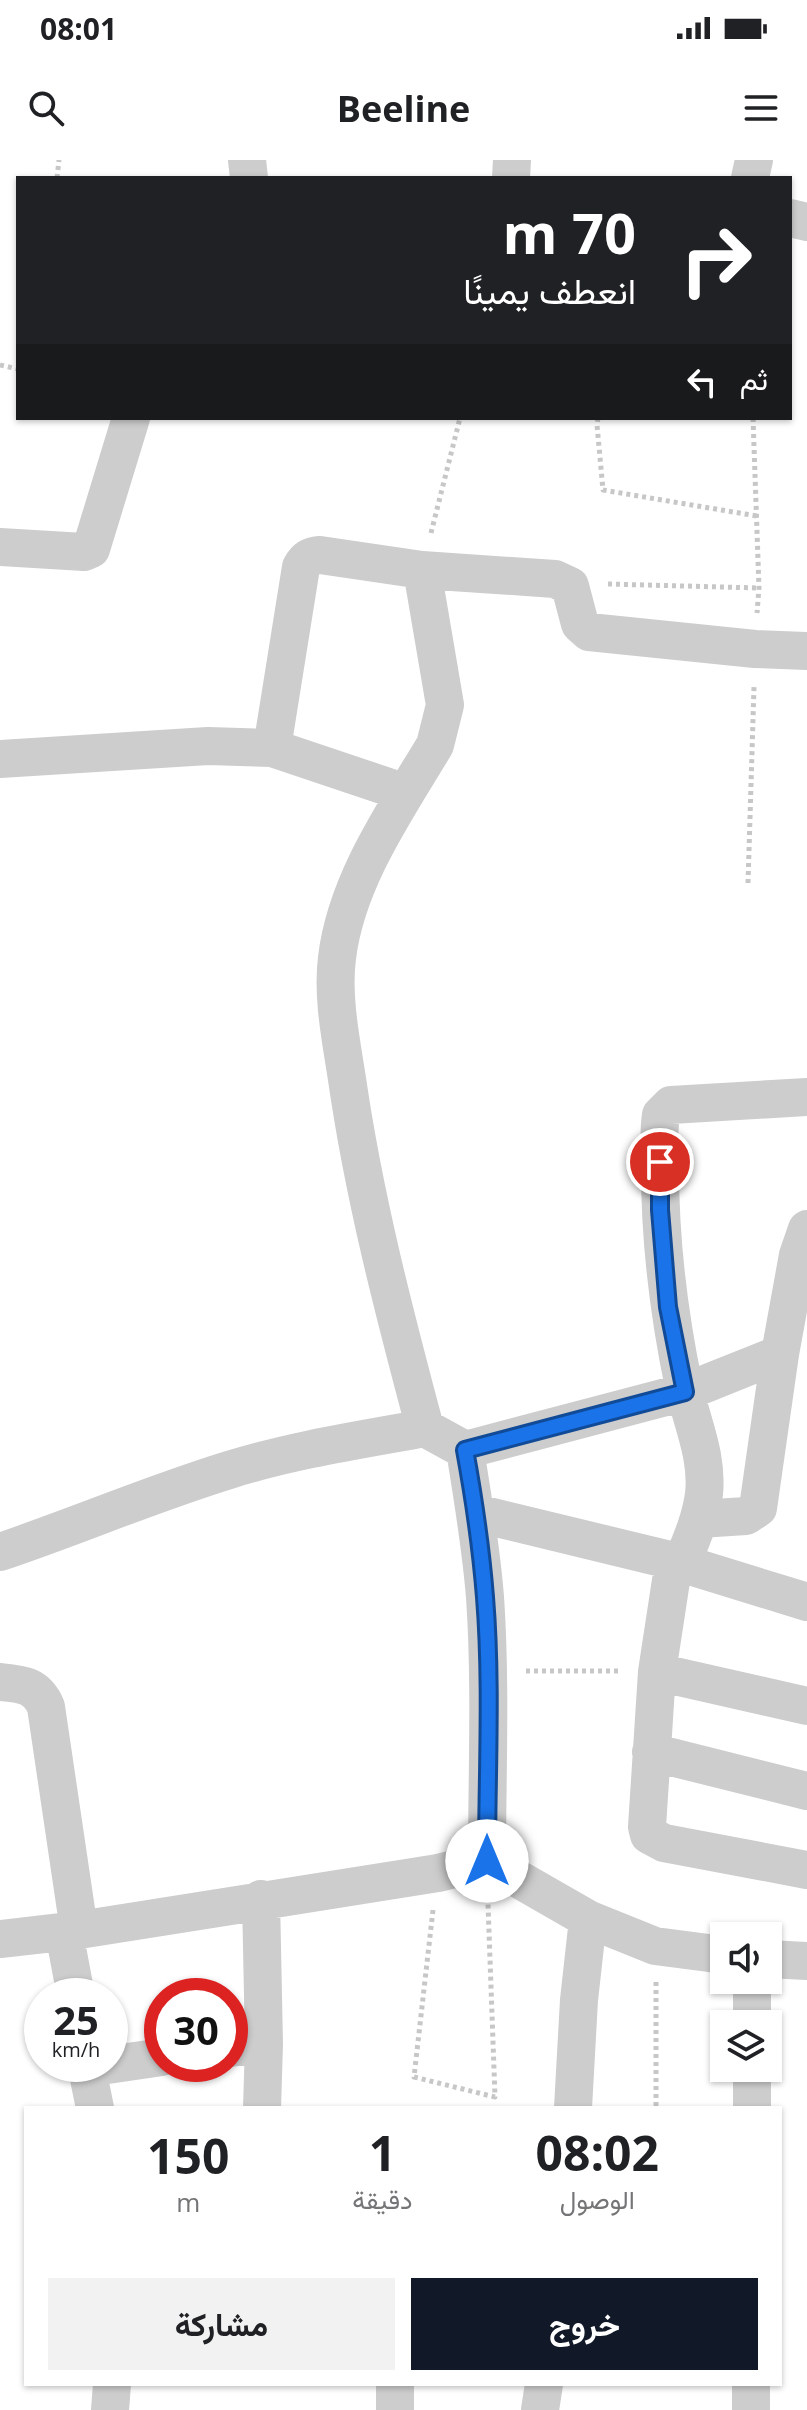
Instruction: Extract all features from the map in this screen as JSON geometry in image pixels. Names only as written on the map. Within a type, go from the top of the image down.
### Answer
[{"type":"street","points":[[0,547],[84,552],[91,549],[130,420]]},
{"type":"street","points":[[272,748],[301,567],[305,559],[320,555],[422,570],[555,579],[573,591],[580,624],[589,632],[755,649],[807,651]]},
{"type":"street","points":[[422,570],[445,705],[435,745],[365,867],[346,915],[336,959],[338,1019],[355,1137],[384,1271],[425,1428]]},
{"type":"street","points":[[0,759],[208,746],[272,748],[406,793]]},
{"type":"street","points":[[807,1097],[671,1105],[661,1115],[660,1210],[668,1307],[685,1392],[702,1449],[704,1495],[699,1519],[678,1562],[657,1672],[647,1827],[653,1839],[807,1870]]},
{"type":"street","points":[[699,1519],[746,1516],[758,1508],[780,1354],[798,1255],[807,1229]]},
{"type":"street","points":[[0,1552],[136,1500],[233,1468],[305,1450],[425,1428],[465,1450],[685,1392],[780,1354]]},
{"type":"street","points":[[465,1450],[476,1513],[485,1597],[488,1671],[487,1861]]},
{"type":"street","points":[[476,1513],[678,1562],[807,1602]]},
{"type":"street","points":[[657,1672],[807,1706]]},
{"type":"street","points":[[0,1682],[29,1686],[42,1698],[46,1707],[75,1978]]},
{"type":"street","points":[[651,1752],[807,1791]]},
{"type":"street","points":[[0,1939],[72,1931],[438,1873],[487,1861],[588,1919],[655,1946],[710,1953]]},
{"type":"street","points":[[248,2036],[261,1899]]},
{"type":"street","points":[[573,2106],[579,2000],[588,1919]]},
{"type":"street","points":[[782,1960],[807,1961]]},
{"type":"street","points":[[248,2050],[262,2106]]},
{"type":"street","points":[[90,2082],[95,2106]]},
{"type":"street","points":[[752,2082],[752,2106]]},
{"type":"street","points":[[110,2410],[112,2386]]},
{"type":"street","points":[[395,2386],[395,2410]]},
{"type":"street","points":[[540,2410],[544,2386]]},
{"type":"street","points":[[751,2386],[751,2410]]},
{"type":"path","points":[[422,570],[460,420]]},
{"type":"path","points":[[598,420],[603,490],[757,516]]},
{"type":"path","points":[[565,583],[759,588],[753,420]]},
{"type":"path","points":[[748,883],[755,649]]},
{"type":"path","points":[[488,1671],[657,1672]]},
{"type":"path","points":[[438,1873],[414,2077],[495,2097],[487,1861]]},
{"type":"path","points":[[655,1946],[656,2106]]},
{"type":"route","points":[[487,1861],[488,1671],[485,1597],[476,1513],[465,1450],[685,1392],[668,1307],[660,1210],[660,1162]]}]
